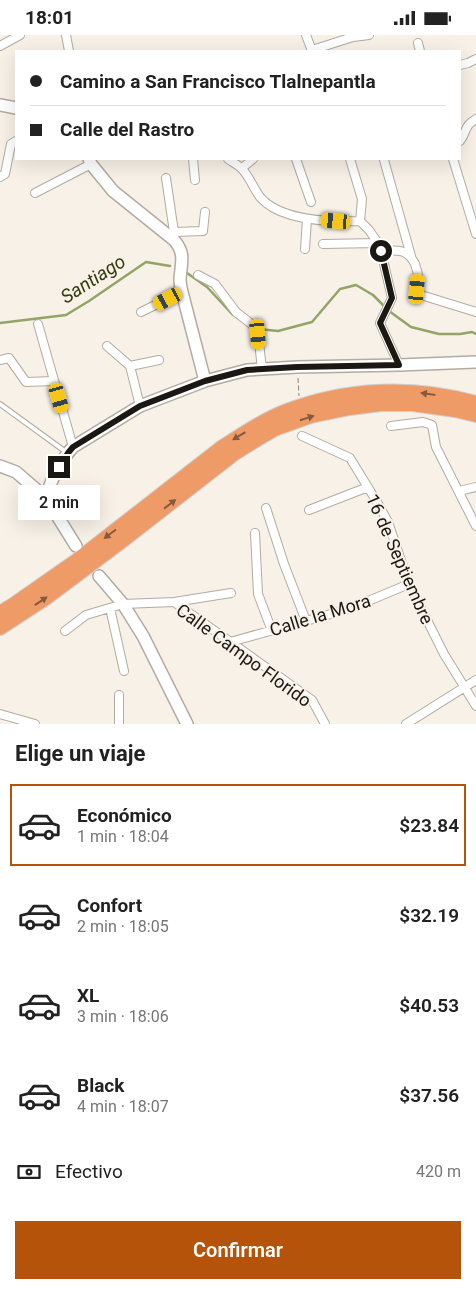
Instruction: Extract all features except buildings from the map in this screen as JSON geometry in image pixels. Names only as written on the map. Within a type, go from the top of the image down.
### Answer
[{"type":"highway","points":[[0,613],[76,561],[221,448],[282,413],[305,405],[344,396],[392,391],[463,399],[476,403]]},
{"type":"highway","points":[[0,628],[84,570],[235,453],[275,429],[311,416],[381,404],[412,404],[476,415]]},
{"type":"main road","points":[[0,105],[15,108]]},
{"type":"main road","points":[[90,161],[113,191],[174,236],[180,247],[182,257],[180,280],[182,292],[205,381]]},
{"type":"main road","points":[[46,499],[51,481],[70,450],[140,406],[205,381],[247,370],[476,362]]},
{"type":"main road","points":[[0,466],[16,473],[46,499],[76,546]]},
{"type":"main road","points":[[99,576],[123,604],[142,636],[187,724]]},
{"type":"street","points":[[0,46],[20,35]]},
{"type":"street","points":[[66,35],[69,50]]},
{"type":"street","points":[[306,35],[312,50]]},
{"type":"street","points":[[315,50],[352,36],[370,35]]},
{"type":"street","points":[[461,65],[476,59]]},
{"type":"street","points":[[461,140],[467,125],[476,119]]},
{"type":"street","points":[[0,177],[5,174],[11,144],[15,142]]},
{"type":"street","points":[[193,160],[195,180]]},
{"type":"street","points":[[230,160],[242,168],[260,197],[280,211],[308,219],[360,221],[369,230],[381,251],[392,298],[380,323],[399,365]]},
{"type":"street","points":[[242,168],[252,160]]},
{"type":"street","points":[[296,160],[311,202]]},
{"type":"street","points":[[353,160],[362,199],[360,221]]},
{"type":"street","points":[[384,160],[410,257],[418,273],[417,289],[420,295],[476,311]]},
{"type":"street","points":[[453,160],[476,234]]},
{"type":"street","points":[[36,193],[90,161]]},
{"type":"street","points":[[166,178],[174,236],[203,231],[205,212]]},
{"type":"street","points":[[305,249],[308,219]]},
{"type":"street","points":[[323,243],[378,243]]},
{"type":"street","points":[[381,251],[398,250],[410,257]]},
{"type":"street","points":[[198,275],[215,284],[236,312],[254,326],[258,334],[262,369]]},
{"type":"street","points":[[142,312],[182,292]]},
{"type":"street","points":[[38,324],[70,450]]},
{"type":"street","points":[[107,346],[130,366],[140,406]]},
{"type":"street","points":[[0,361],[9,359],[26,382],[54,381]]},
{"type":"street","points":[[130,366],[160,360]]},
{"type":"street","points":[[391,427],[423,422],[432,425],[436,447],[476,526]]},
{"type":"street","name":"16 de Septiembre","points":[[302,436],[350,458],[388,522],[409,584],[444,654],[476,706]]},
{"type":"street","points":[[309,509],[368,487]]},
{"type":"street","points":[[459,491],[476,487]]},
{"type":"street","points":[[266,508],[284,564],[306,621]]},
{"type":"street","points":[[255,533],[258,594],[272,631]]},
{"type":"street","name":"Calle la Mora","points":[[230,642],[349,609],[409,584]]},
{"type":"street","points":[[174,602],[230,593]]},
{"type":"street","name":"Calle Campo Florido","points":[[65,631],[86,615],[123,604],[174,602],[312,700],[325,724]]},
{"type":"street","points":[[110,608],[124,671]]},
{"type":"street","points":[[406,724],[476,680]]},
{"type":"street","points":[[118,695],[119,724]]},
{"type":"street","points":[[0,714],[35,724]]},
{"type":"lane","points":[[0,404],[70,450]]},
{"type":"path","points":[[297,367],[299,398]]},
{"type":"waterway","name":"Santiago","points":[[0,323],[66,315],[146,262],[170,266]]},
{"type":"waterway","name":"Santiago","points":[[187,273],[207,287],[238,318]]},
{"type":"waterway","name":"Santiago","points":[[258,329],[278,331],[312,322],[340,289],[356,285],[373,295],[389,311],[411,327],[439,334],[472,332],[476,334]]},
{"type":"route","points":[[59,467],[73,447],[140,406],[205,381],[247,370],[399,365],[380,323],[392,298],[381,251]]}]
